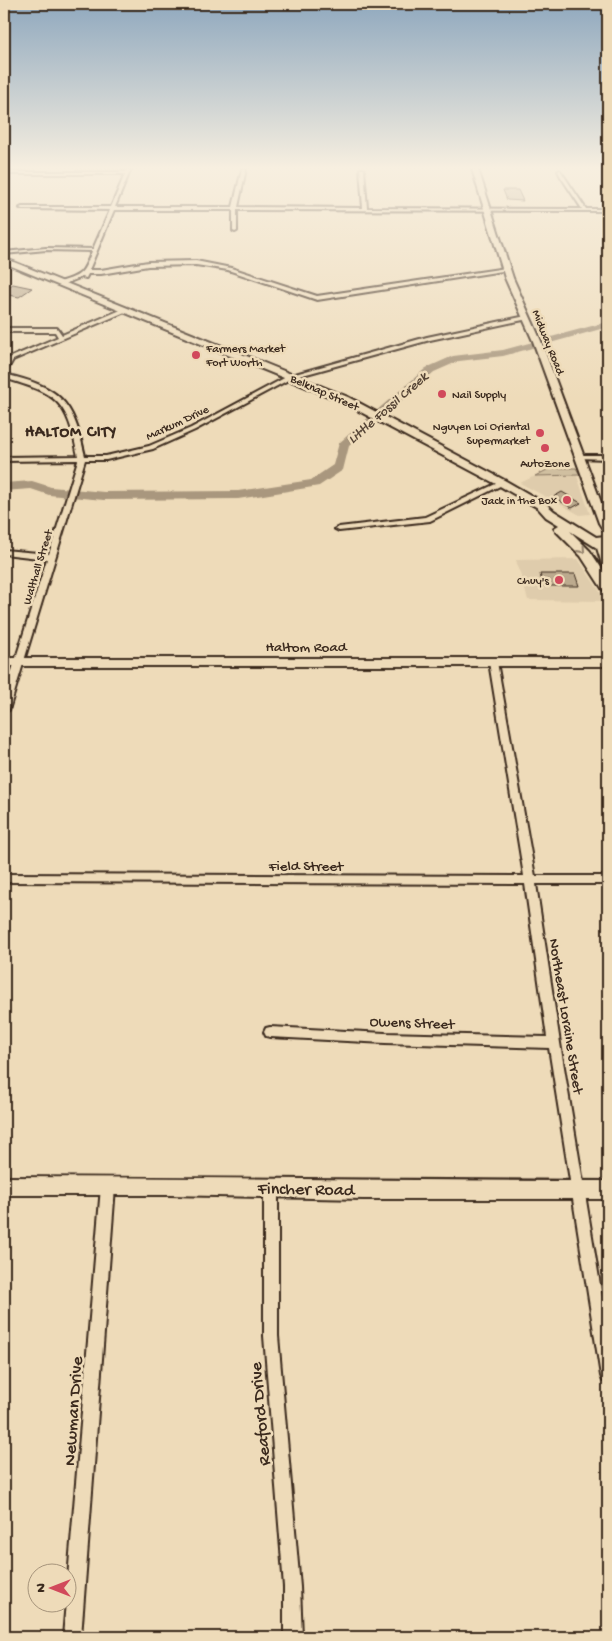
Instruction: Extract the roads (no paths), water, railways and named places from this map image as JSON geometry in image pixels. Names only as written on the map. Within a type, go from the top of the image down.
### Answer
[{"type":"main road","name":"Midway Road","points":[[499,246],[506,270],[540,350],[580,456],[605,536]]},
{"type":"main road","name":"Belknap Street","points":[[4,260],[72,286],[364,409],[521,494],[542,506],[550,514],[605,536]]},
{"type":"main road","name":"Belknap Street","points":[[4,268],[154,322]]},
{"type":"main road","points":[[521,494],[571,538],[595,565],[608,587]]},
{"type":"main road","points":[[605,536],[608,564]]},
{"type":"main road","name":"Haltom Road","points":[[4,662],[608,662]]},
{"type":"main road","name":"Fincher Road","points":[[4,1186],[608,1190]]},
{"type":"street","points":[[72,286],[82,279],[96,246]]},
{"type":"street","points":[[4,253],[46,249],[94,250]]},
{"type":"street","points":[[62,283],[75,280],[86,272],[101,272],[155,263],[203,264],[228,268],[316,298],[506,270]]},
{"type":"street","points":[[4,371],[11,359],[123,311]]},
{"type":"street","name":"Markum Drive","points":[[4,459],[106,458],[151,448],[193,429],[290,377],[429,338],[526,318]]},
{"type":"street","points":[[4,330],[57,330],[61,338]]},
{"type":"street","points":[[4,376],[42,390],[59,400],[79,439],[82,459]]},
{"type":"street","points":[[580,456],[608,458]]},
{"type":"street","name":"Walthall Street","points":[[4,710],[82,459]]},
{"type":"street","points":[[339,528],[428,519],[502,484]]},
{"type":"street","points":[[4,552],[52,557]]},
{"type":"street","name":"Northeast Loraine Street","points":[[493,662],[530,880],[577,1190],[606,1348],[608,1376]]},
{"type":"street","name":"Field Street","points":[[4,878],[608,880]]},
{"type":"street","name":"Owens Street","points":[[270,1032],[385,1038],[554,1043]]},
{"type":"street","name":"Newman Drive","points":[[72,1637],[108,1187]]},
{"type":"street","name":"Reaford Drive","points":[[271,1188],[271,1336],[292,1587],[293,1637]]},
{"type":"waterway","name":"Little Fossil Creek","points":[[4,487],[32,485],[49,491],[104,496],[238,495],[315,483],[339,467],[343,445],[430,370],[457,358],[503,353],[606,325],[608,322]]},
{"type":"place","name":"Farmers Market Fort Worth","points":[[196,355]]},
{"type":"place","name":"Nail Supply","points":[[442,394]]},
{"type":"place","name":"Nguyen Loi Oriental Supermarket","points":[[540,433]]},
{"type":"place","name":"AutoZone","points":[[545,448]]},
{"type":"place","name":"Jack in the Box","points":[[567,500]]},
{"type":"place","name":"Chuy's","points":[[559,580]]},
{"type":"district","name":"HALTOM CITY","points":[[71,430]]}]
